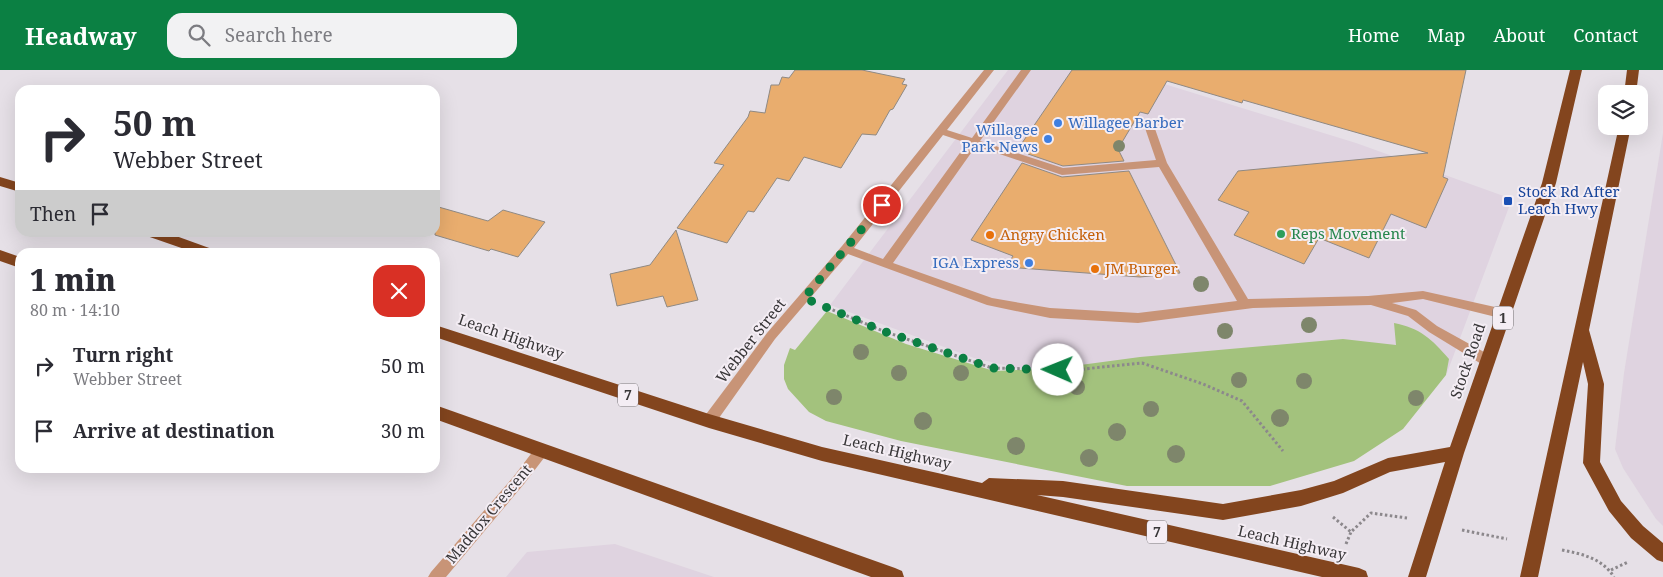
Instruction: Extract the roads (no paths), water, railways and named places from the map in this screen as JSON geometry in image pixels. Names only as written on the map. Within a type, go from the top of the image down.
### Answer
[{"type":"highway","name":"Stock Road","points":[[1417,577],[1456,453],[1549,183],[1576,70]]},
{"type":"highway","points":[[1631,85],[1633,70]]},
{"type":"highway","points":[[1529,577],[1623,135]]},
{"type":"highway","points":[[0,181],[15,186]]},
{"type":"highway","points":[[164,237],[195,248]]},
{"type":"highway","points":[[0,255],[15,261]]},
{"type":"highway","points":[[1582,328],[1596,384],[1591,463],[1615,506],[1637,532],[1663,554]]},
{"type":"highway","name":"Leach Highway","points":[[440,333],[709,421],[822,454],[1360,577]]},
{"type":"highway","points":[[440,414],[895,577]]},
{"type":"highway","points":[[955,485],[1062,489],[1223,512],[1301,498],[1337,488],[1388,465],[1456,453]]},
{"type":"street","name":"Webber Street","points":[[709,421],[771,336],[846,249],[989,70]]},
{"type":"street","points":[[885,265],[1026,70]]},
{"type":"street","points":[[1150,128],[1162,163],[1245,304]]},
{"type":"street","points":[[941,131],[1062,172],[1162,163]]},
{"type":"street","points":[[846,249],[885,265],[991,302],[1050,313],[1138,318],[1245,304],[1368,301],[1423,295],[1504,314]]},
{"type":"street","points":[[1368,301],[1412,314],[1433,329],[1488,361]]},
{"type":"street","name":"Maddox Crescent","points":[[436,577],[519,480],[542,450]]},
{"type":"place","name":"Willagee Barber","points":[[1058,123]]},
{"type":"place","name":"Willagee Park News","points":[[1048,139]]},
{"type":"place","name":"Stock Rd After Leach Hwy","points":[[1508,201]]},
{"type":"place","name":"Reps Movement","points":[[1281,234]]},
{"type":"place","name":"Angry Chicken","points":[[990,235]]},
{"type":"place","name":"IGA Express","points":[[1029,263]]},
{"type":"place","name":"JM Burger","points":[[1095,269]]}]
